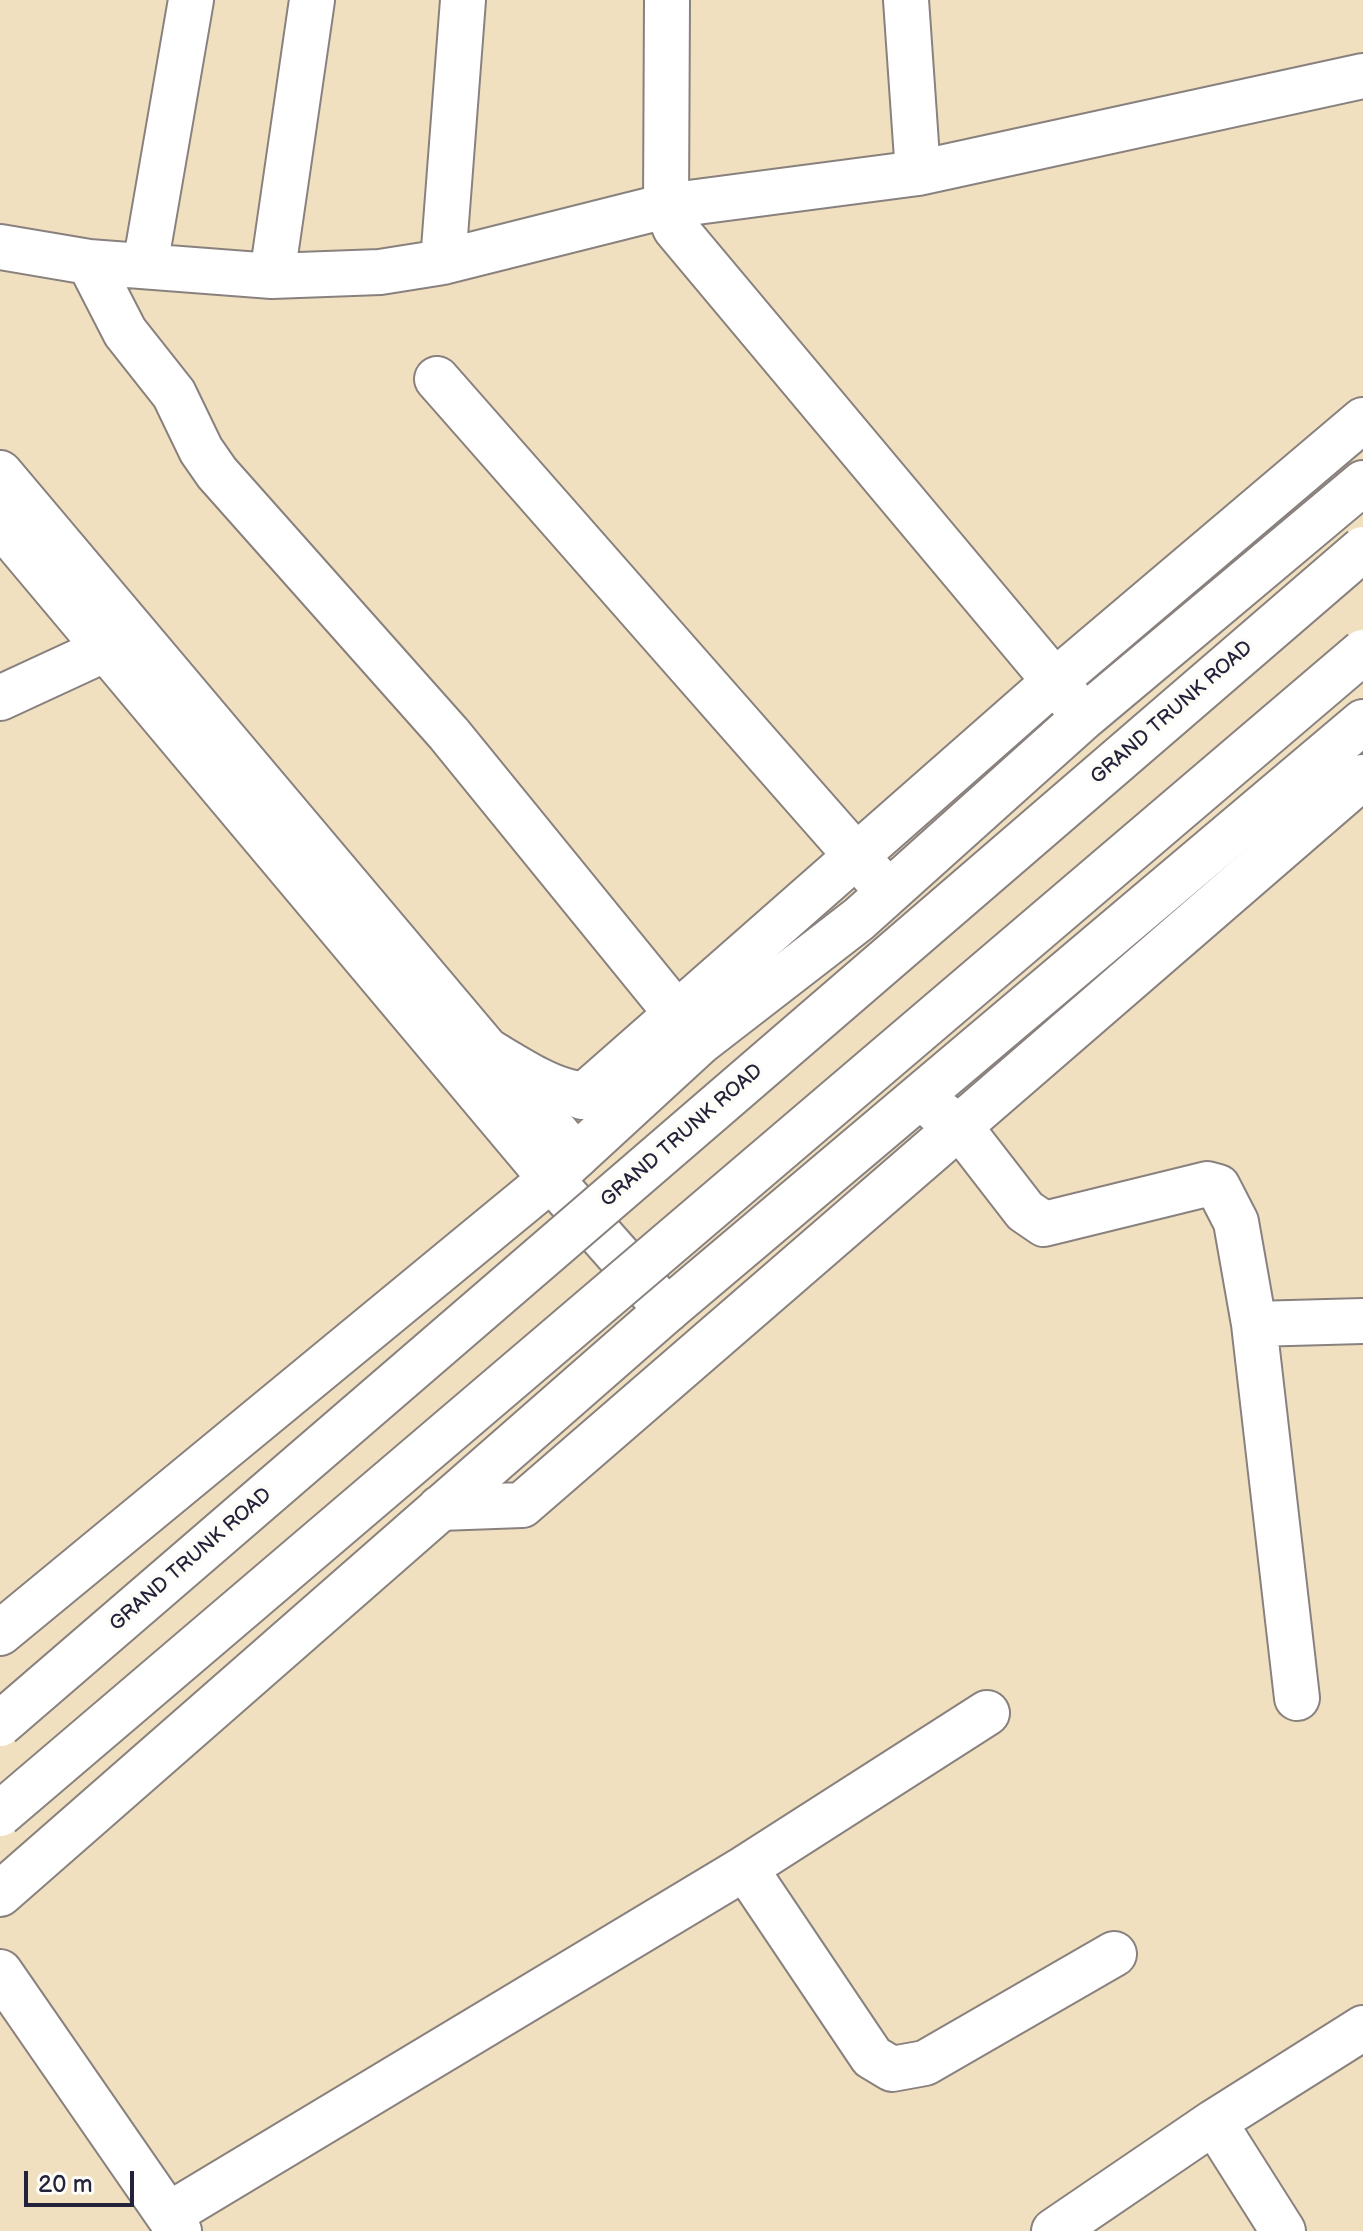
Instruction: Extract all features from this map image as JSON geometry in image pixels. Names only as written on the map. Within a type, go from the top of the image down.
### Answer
[{"type":"main road","points":[[145,266],[191,0]]},
{"type":"main road","points":[[272,276],[312,0]]},
{"type":"main road","points":[[443,262],[463,0]]},
{"type":"main road","points":[[667,0],[666,206],[675,228],[695,255],[821,397],[1084,717]]},
{"type":"main road","points":[[906,0],[918,173]]},
{"type":"main road","points":[[0,247],[89,262],[272,276],[380,272],[443,262],[666,206],[918,173],[1363,76]]},
{"type":"main road","points":[[89,262],[125,332],[174,394],[201,450],[217,473],[449,734],[688,1028]]},
{"type":"main road","points":[[437,379],[889,894]]},
{"type":"main road","points":[[0,1633],[564,1167],[648,1089],[688,1028],[855,855],[1363,420]]},
{"type":"main road","points":[[0,473],[488,1051],[564,1167],[667,1310]]},
{"type":"main road","points":[[582,1097],[889,894],[1084,717],[1363,483]]},
{"type":"main road","points":[[0,523],[106,649],[564,1167]]},
{"type":"main road","name":"GRAND TRUNK ROAD","points":[[0,1724],[1363,549]]},
{"type":"main road","points":[[0,698],[106,649]]},
{"type":"main road","points":[[0,1814],[1363,652]]},
{"type":"main road","points":[[0,1894],[667,1310],[1363,722]]},
{"type":"main road","points":[[440,1508],[522,1505],[1363,777]]},
{"type":"main road","points":[[488,1051],[548,1087],[582,1097],[648,1089]]},
{"type":"main road","points":[[917,1098],[960,1127],[1025,1211],[1044,1224],[1191,1187],[1218,1187],[1236,1222],[1254,1324],[1297,1698]]},
{"type":"main road","points":[[1254,1324],[1363,1321]]},
{"type":"main road","points":[[0,1972],[174,2223],[745,1868],[987,1713]]},
{"type":"main road","points":[[745,1868],[872,2057],[892,2069],[925,2063],[1114,1954]]},
{"type":"main road","points":[[1054,2231],[1214,2122],[1363,2028]]},
{"type":"main road","points":[[1214,2122],[1283,2231]]}]
